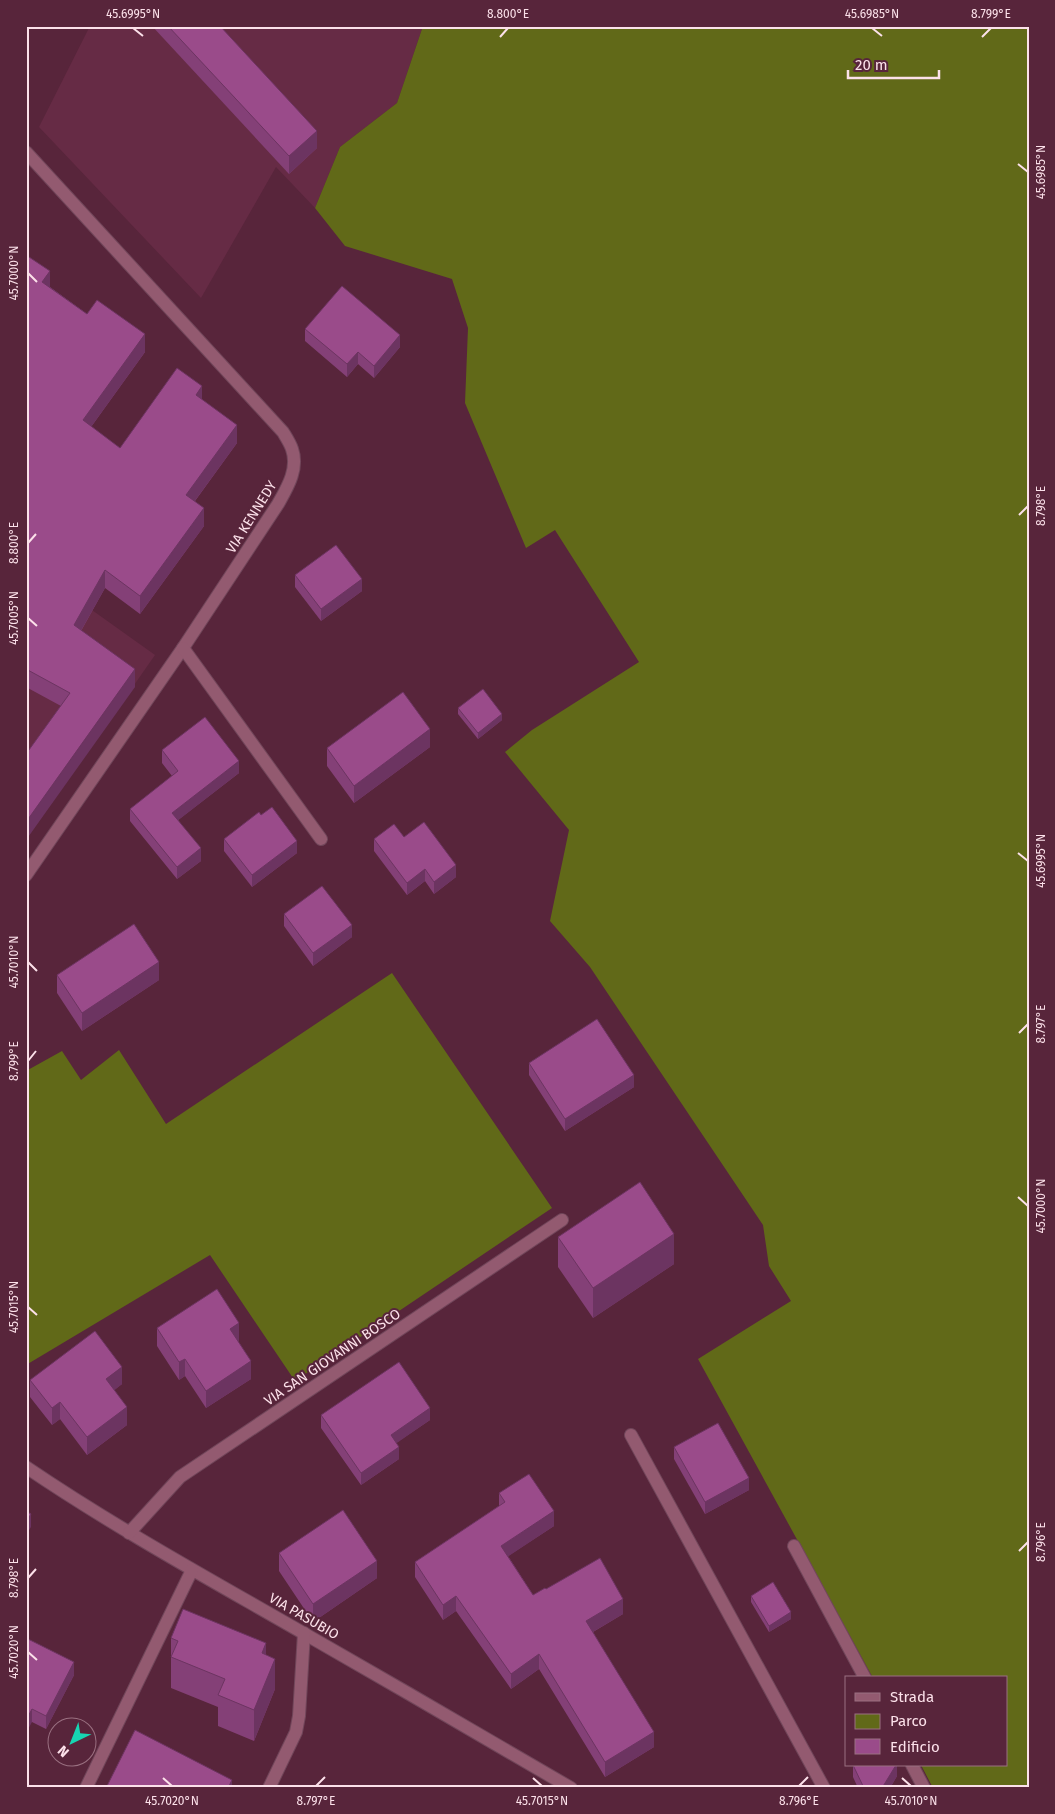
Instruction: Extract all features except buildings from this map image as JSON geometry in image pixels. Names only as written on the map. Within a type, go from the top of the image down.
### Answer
[{"type":"street","name":"VIA KENNEDY","points":[[26,152],[283,432],[293,450],[295,466],[289,485],[278,504],[183,648],[26,875]]},
{"type":"street","points":[[183,648],[321,840]]},
{"type":"street","name":"VIA SAN GIOVANNI BOSCO","points":[[129,1533],[180,1477],[562,1220]]},
{"type":"street","points":[[632,1435],[824,1788]]},
{"type":"street","name":"VIA PASUBIO","points":[[26,1467],[129,1533],[571,1788]]},
{"type":"street","points":[[794,1546],[864,1676]]},
{"type":"street","points":[[86,1788],[192,1570]]},
{"type":"street","points":[[269,1788],[296,1732],[299,1716],[304,1633]]},
{"type":"street","points":[[913,1766],[924,1788]]},
{"type":"shaded area","points":[[90,26],[423,26],[397,103],[340,147],[315,208],[276,167],[201,298],[39,127]]},
{"type":"shaded area","points":[[26,563],[155,655],[26,840]]},
{"type":"green space","points":[[423,26],[1029,26],[1029,1788],[933,1788],[922,1766],[1008,1766],[1008,1676],[872,1676],[698,1359],[791,1301],[769,1266],[763,1225],[590,967],[550,921],[569,830],[505,752],[532,730],[639,662],[555,530],[526,548],[465,403],[468,328],[452,279],[345,246],[315,208],[340,147],[397,103]]},
{"type":"green space","points":[[392,973],[552,1208],[295,1381],[210,1255],[26,1365],[26,1071],[62,1051],[81,1080],[119,1050],[166,1124]]}]
